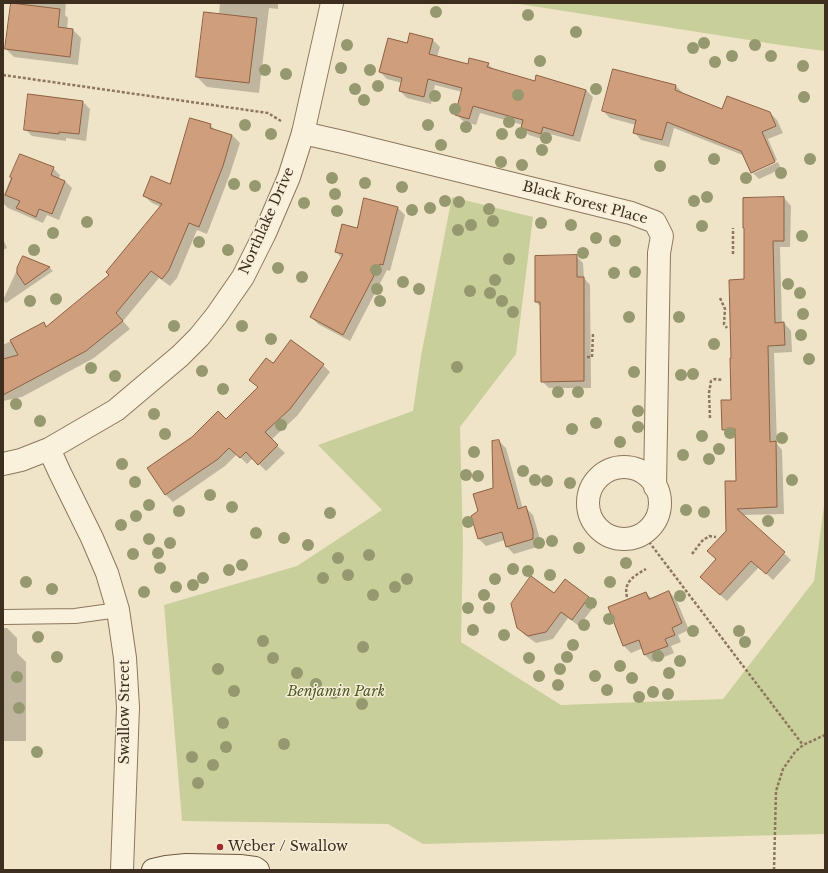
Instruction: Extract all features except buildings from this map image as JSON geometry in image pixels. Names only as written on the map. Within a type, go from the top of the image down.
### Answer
[{"type":"street","name":"Northlake Drive","points":[[3,464],[21,460],[49,449],[116,410],[180,356],[199,337],[243,277],[265,233],[289,177],[303,133],[332,3]]},
{"type":"street","name":"Black Forest Place","points":[[303,133],[631,213],[654,222],[662,236],[659,253],[656,487],[660,503],[656,519],[649,529],[643,534]]},
{"type":"street","name":"Swallow Street","points":[[49,449],[92,538],[107,573],[118,610],[125,658],[128,708],[122,870]]},
{"type":"street","points":[[643,534],[628,539],[618,539],[602,532],[595,526],[589,515],[587,504],[589,491],[597,478],[605,472],[624,467],[636,469],[647,475],[656,487]]},
{"type":"street","points":[[153,870],[166,867],[194,865],[240,866],[255,868],[258,870]]},
{"type":"lane","points":[[3,617],[75,616],[118,610]]},
{"type":"path","points":[[3,75],[268,113],[303,133]]},
{"type":"path","points":[[732,254],[733,228]]},
{"type":"path","points":[[720,298],[725,309],[724,324],[727,328]]},
{"type":"path","points":[[587,357],[592,357],[593,333]]},
{"type":"path","points":[[710,418],[710,381],[715,379],[723,380]]},
{"type":"path","points":[[643,534],[803,745]]},
{"type":"path","points":[[692,554],[702,541],[710,536],[716,537]]},
{"type":"path","points":[[627,598],[625,591],[626,585],[635,575],[646,569]]},
{"type":"path","points":[[774,870],[776,791],[783,769],[795,752],[803,745],[825,735]]},
{"type":"green space","points":[[513,3],[825,3],[825,51],[787,46]]},
{"type":"green space","name":"Benjamin Park","points":[[452,197],[533,217],[516,354],[460,427],[463,543],[461,642],[561,705],[723,699],[814,581],[825,498],[825,834],[423,844],[388,824],[182,821],[164,605],[297,566],[382,510],[318,445],[413,411],[421,356]]},
{"type":"place","name":"Weber / Swallow","points":[[220,847]]}]
